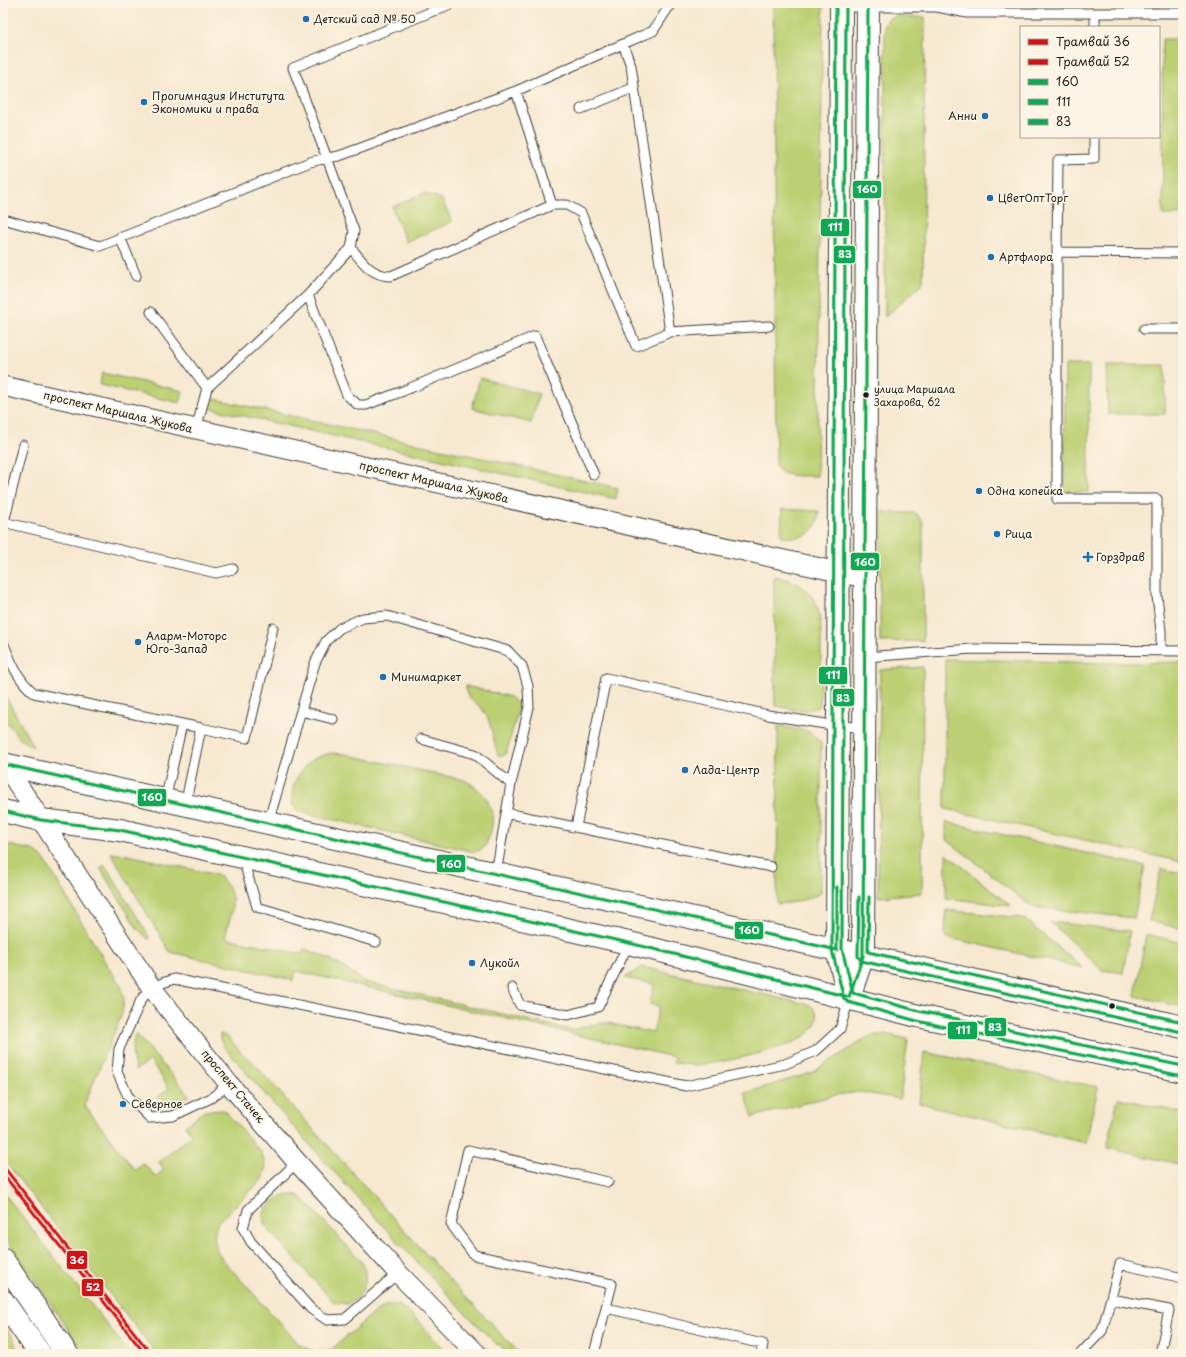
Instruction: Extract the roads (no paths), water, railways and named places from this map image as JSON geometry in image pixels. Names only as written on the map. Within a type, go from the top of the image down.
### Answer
[{"type":"main road","points":[[840,5],[837,950],[849,997]]},
{"type":"main road","points":[[849,997],[864,956],[868,5]]},
{"type":"main road","points":[[4,763],[268,824],[1183,1027]]},
{"type":"main road","points":[[3,811],[42,820],[120,830],[629,943],[849,997],[918,1016],[1183,1071]]},
{"type":"main road","points":[[3,1260],[67,1354]]},
{"type":"main road","points":[[3,1301],[33,1348]]},
{"type":"street","name":"проспект Маршала Жукова","points":[[3,386],[865,578]]},
{"type":"street","name":"проспект Стачек","points":[[4,763],[104,918],[151,986],[229,1084],[297,1162],[398,1273],[478,1354]]},
{"type":"lane","points":[[196,430],[207,388],[308,295],[351,248],[354,231],[292,68],[453,3]]},
{"type":"lane","points":[[3,219],[100,246],[310,162],[339,156],[516,92],[653,31],[670,4]]},
{"type":"lane","points":[[840,5],[937,7],[968,13],[1183,13]]},
{"type":"lane","points":[[1095,13],[1095,26]]},
{"type":"lane","points":[[623,44],[631,66],[633,88],[670,332]]},
{"type":"lane","points":[[581,109],[633,88]]},
{"type":"lane","points":[[516,92],[552,205]]},
{"type":"lane","points":[[1094,138],[1094,158],[1058,160],[1057,499],[1157,499],[1157,596],[1161,631],[1160,650]]},
{"type":"lane","points":[[351,248],[369,268],[380,276],[391,276],[552,205],[567,205],[581,213],[636,346],[670,332],[769,326]]},
{"type":"lane","points":[[120,237],[136,276]]},
{"type":"lane","points":[[1057,252],[1183,253]]},
{"type":"lane","points":[[308,295],[347,395],[358,405],[366,405],[535,336],[594,475]]},
{"type":"lane","points":[[151,312],[207,388]]},
{"type":"lane","points":[[1144,329],[1183,329]]},
{"type":"lane","points":[[23,445],[3,522],[216,573],[233,569]]},
{"type":"lane","points":[[268,824],[315,663],[326,642],[340,628],[362,618],[387,616],[508,651],[522,666],[528,686],[528,707],[511,784],[496,874]]},
{"type":"lane","points":[[3,642],[15,671],[23,683],[34,693],[247,738],[273,628]]},
{"type":"lane","points":[[865,657],[972,649],[1183,651]]},
{"type":"lane","points":[[576,827],[606,678],[768,716],[838,726],[864,726]]},
{"type":"lane","points":[[301,711],[333,719]]},
{"type":"lane","points":[[175,803],[182,724]]},
{"type":"lane","points":[[175,803],[201,728]]},
{"type":"lane","points":[[421,739],[475,754],[511,784]]},
{"type":"lane","points":[[506,813],[771,867]]},
{"type":"lane","points":[[243,858],[257,908],[376,942]]},
{"type":"lane","points":[[512,988],[520,1005],[568,1015],[598,1007],[629,943]]},
{"type":"lane","points":[[229,1084],[211,1098],[173,1116],[150,1118],[128,1096],[117,1072],[119,1049],[141,1000],[151,986],[174,979],[686,1086],[785,1064],[816,1050],[840,1029],[849,997]]},
{"type":"lane","points":[[594,1354],[612,1284],[474,1255],[451,1224],[468,1150],[608,1182]]},
{"type":"lane","points":[[297,1162],[248,1210],[243,1228],[251,1242],[311,1309],[327,1320],[345,1319],[398,1273]]},
{"type":"lane","points":[[1080,1354],[1102,1331],[1120,1264],[1183,1278]]},
{"type":"lane","points":[[1111,1299],[1169,1310],[1160,1354]]},
{"type":"lane","points":[[606,1308],[763,1344],[761,1354]]},
{"type":"tram line","name":"36","points":[[3,1166],[151,1354]]},
{"type":"tram line","name":"52","points":[[3,1174],[145,1354]]},
{"type":"place","name":"Детский сад № 50","points":[[306,19]]},
{"type":"place","name":"Прогимназия Института Экономики и права","points":[[144,102]]},
{"type":"place","name":"Анни","points":[[985,116]]},
{"type":"place","name":"ЦветОптТорг","points":[[990,198]]},
{"type":"place","name":"Артфлора","points":[[991,257]]},
{"type":"place","name":"улица Маршала Захарова, 62","points":[[866,395]]},
{"type":"place","name":"Одна копейка","points":[[979,491]]},
{"type":"place","name":"Рица","points":[[997,534]]},
{"type":"place","name":"Горздрав","points":[[1088,557]]},
{"type":"place","name":"Аларм-Моторс Юго-Запад","points":[[138,642]]},
{"type":"place","name":"Минимаркет","points":[[383,677]]},
{"type":"place","name":"Лада-Центр","points":[[685,770]]},
{"type":"place","name":"Лукойл","points":[[472,963]]},
{"type":"place","name":"Северное","points":[[123,1104]]}]
